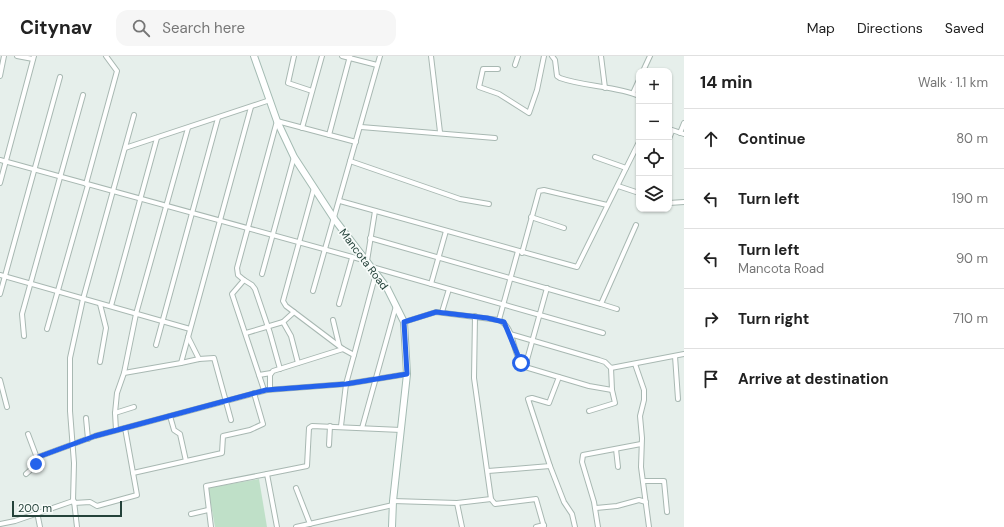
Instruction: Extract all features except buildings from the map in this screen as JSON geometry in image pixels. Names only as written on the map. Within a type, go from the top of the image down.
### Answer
[{"type":"main road","name":"Mancota Road","points":[[254,56],[277,121],[294,157],[335,220],[387,288],[404,322],[407,374],[393,503],[392,527]]},
{"type":"street","points":[[0,76],[4,56]]},
{"type":"street","points":[[0,183],[34,57],[17,56]]},
{"type":"street","points":[[47,328],[117,71],[106,56]]},
{"type":"street","points":[[294,56],[288,82],[312,91]]},
{"type":"street","points":[[302,128],[322,56]]},
{"type":"street","points":[[342,56],[378,65]]},
{"type":"street","points":[[313,291],[335,220],[380,56]]},
{"type":"street","points":[[431,56],[440,132]]},
{"type":"street","points":[[515,65],[518,56]]},
{"type":"street","points":[[498,69],[483,69],[478,87],[499,94],[529,112],[537,90],[544,56]]},
{"type":"street","points":[[552,56],[555,60],[557,76],[560,78],[584,85],[636,95]]},
{"type":"street","points":[[601,56],[605,88]]},
{"type":"street","points":[[644,68],[650,56]]},
{"type":"street","points":[[329,135],[350,57]]},
{"type":"street","points":[[0,294],[60,77]]},
{"type":"street","points":[[633,94],[636,87]]},
{"type":"street","points":[[24,336],[22,314],[83,95]]},
{"type":"street","points":[[125,148],[270,100]]},
{"type":"street","points":[[181,363],[251,107]]},
{"type":"street","points":[[77,527],[74,502],[70,358],[83,298],[134,115]]},
{"type":"street","points":[[156,346],[218,118]]},
{"type":"street","points":[[280,369],[268,326],[255,289],[238,275],[236,270],[277,121],[356,142]]},
{"type":"street","points":[[672,130],[682,133],[684,123]]},
{"type":"street","points":[[361,127],[440,132],[495,138]]},
{"type":"street","points":[[116,430],[115,413],[117,392],[124,373],[136,314],[188,128]]},
{"type":"street","points":[[110,306],[156,138]]},
{"type":"street","points":[[340,201],[576,267],[636,148]]},
{"type":"street","points":[[262,274],[294,157]]},
{"type":"street","points":[[595,157],[626,168]]},
{"type":"street","points":[[0,160],[34,171],[167,206],[325,251],[367,261],[375,211]]},
{"type":"street","points":[[350,161],[460,199],[489,204]]},
{"type":"street","points":[[618,186],[636,192]]},
{"type":"street","points":[[314,188],[283,301],[286,306],[354,355]]},
{"type":"street","points":[[499,320],[510,278],[520,252],[538,194],[542,190],[607,205]]},
{"type":"street","points":[[672,203],[684,202]]},
{"type":"street","points":[[531,217],[564,228]]},
{"type":"street","points":[[601,304],[636,225]]},
{"type":"street","points":[[431,284],[446,231]]},
{"type":"street","points":[[370,238],[617,309]]},
{"type":"street","points":[[339,304],[352,258]]},
{"type":"street","points":[[371,267],[604,333]]},
{"type":"street","points":[[340,426],[346,384],[376,273]]},
{"type":"street","points":[[0,275],[190,329]]},
{"type":"street","points":[[244,280],[232,294],[264,390]]},
{"type":"street","points":[[525,367],[547,288]]},
{"type":"street","points":[[442,312],[449,289]]},
{"type":"street","points":[[100,304],[106,328],[100,362]]},
{"type":"street","points":[[362,428],[396,306]]},
{"type":"street","points":[[246,333],[283,322],[294,312]]},
{"type":"street","points":[[404,322],[431,313],[442,312],[499,320],[504,322],[510,334],[516,353],[525,367],[589,386],[612,390]]},
{"type":"street","points":[[474,316],[474,378],[491,499],[496,504],[536,499],[544,526],[536,527]]},
{"type":"street","points":[[333,320],[341,347]]},
{"type":"street","points":[[283,322],[291,336],[298,363]]},
{"type":"street","points":[[510,334],[605,362],[611,368],[612,390],[615,403],[589,411]]},
{"type":"street","points":[[188,336],[198,359]]},
{"type":"street","points":[[259,375],[298,363],[341,347]]},
{"type":"street","points":[[611,368],[684,354]]},
{"type":"street","points":[[675,356],[678,399]]},
{"type":"street","points":[[124,373],[198,359],[214,358],[231,420]]},
{"type":"street","points":[[635,364],[644,390],[644,400],[640,416],[641,467],[649,527]]},
{"type":"street","points":[[270,389],[271,372]]},
{"type":"street","points":[[37,458],[72,444],[116,430],[264,390],[346,384],[407,374]]},
{"type":"street","points":[[559,377],[549,403],[532,398],[528,399],[550,466],[564,502],[572,514],[575,527]]},
{"type":"street","points":[[0,380],[7,407]]},
{"type":"street","points":[[133,473],[220,454],[223,451],[223,436],[250,430],[262,425],[264,420],[254,393]]},
{"type":"street","points":[[115,413],[134,407]]},
{"type":"street","points":[[170,416],[174,430],[180,434],[186,461]]},
{"type":"street","points":[[86,418],[88,439]]},
{"type":"street","points":[[329,445],[330,426]]},
{"type":"street","points":[[211,527],[206,486],[307,466],[310,427],[340,426],[401,430]]},
{"type":"street","points":[[0,524],[9,525],[37,512],[74,502],[90,502],[97,506],[136,496],[137,493],[125,428]]},
{"type":"street","points":[[26,474],[36,465],[37,458],[28,434]]},
{"type":"street","points":[[598,527],[596,508],[582,462],[583,455],[641,444]]},
{"type":"street","points":[[616,449],[618,467]]},
{"type":"street","points":[[488,471],[550,466]]},
{"type":"street","points":[[267,474],[277,527]]},
{"type":"street","points":[[643,481],[664,481],[667,512]]},
{"type":"street","points":[[296,488],[310,524]]},
{"type":"street","points":[[296,527],[393,503],[457,503],[491,499]]},
{"type":"street","points":[[596,508],[617,506],[639,500],[646,502]]},
{"type":"street","points":[[457,503],[462,527]]},
{"type":"street","points":[[191,514],[208,510]]},
{"type":"street","points":[[37,512],[40,527]]},
{"type":"green space","points":[[259,479],[267,527],[215,527],[208,488]]},
{"type":"route","points":[[36,464],[38,457],[95,436],[270,389],[346,384],[407,374],[404,322],[431,313],[442,312],[487,318],[504,322],[521,363]]}]
